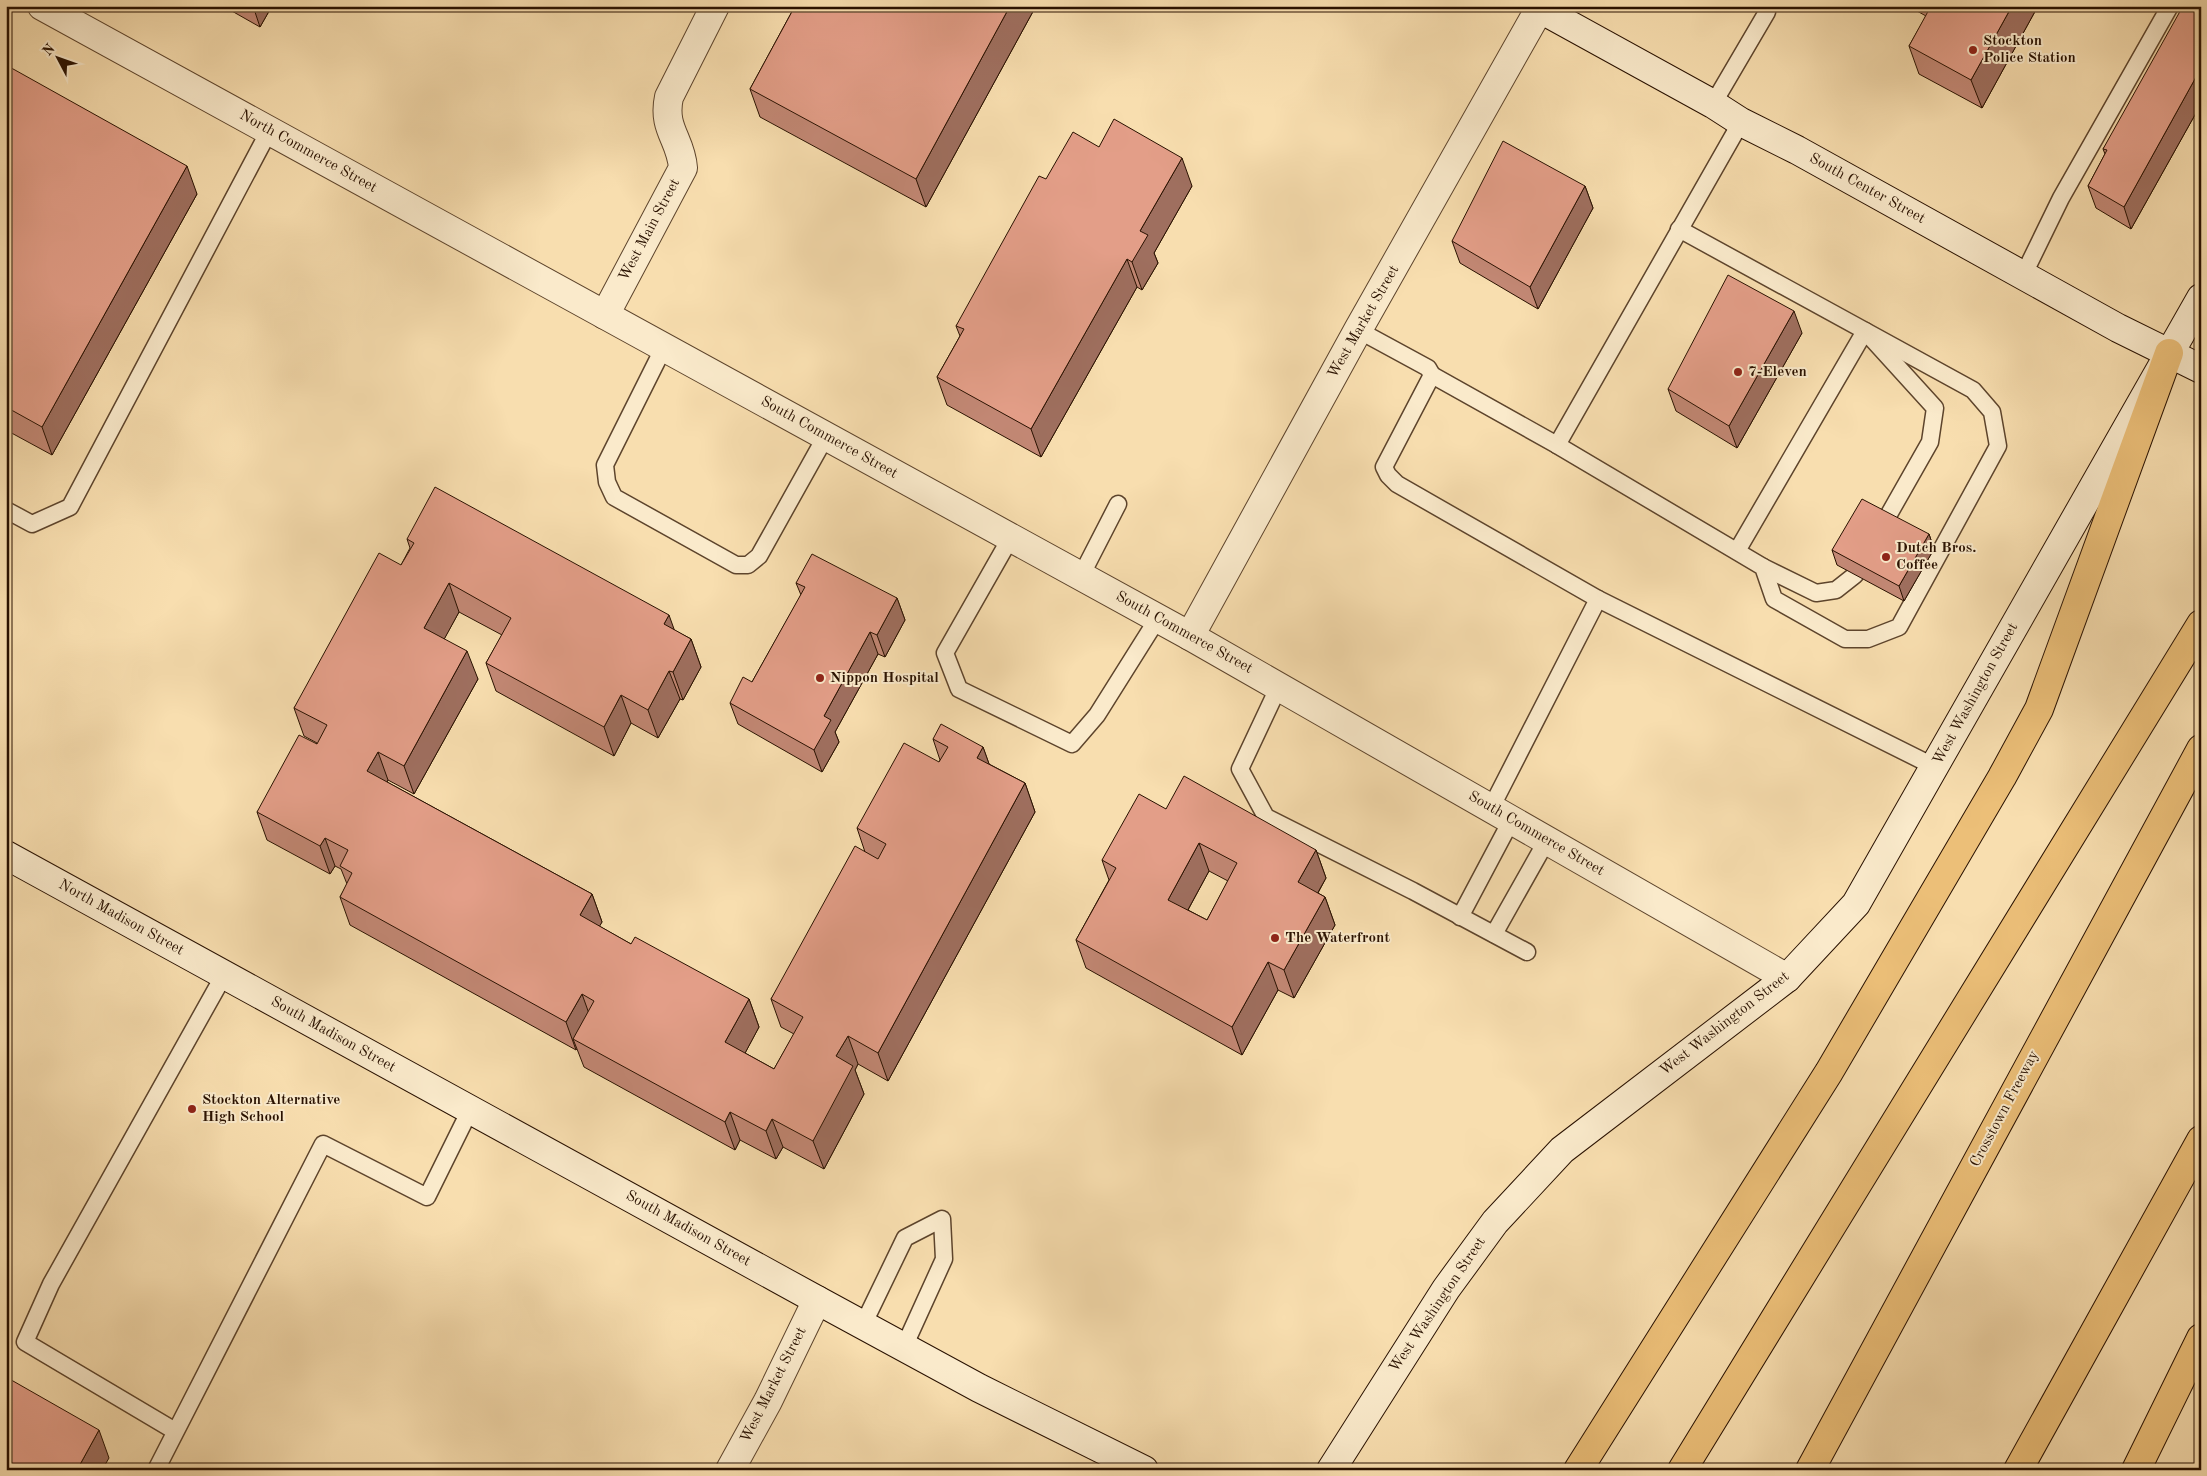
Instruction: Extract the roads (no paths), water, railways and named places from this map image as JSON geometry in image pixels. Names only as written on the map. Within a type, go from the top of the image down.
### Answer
[{"type":"highway","points":[[1578,1470],[1829,1072],[2002,777],[2039,709],[2169,353]]},
{"type":"highway","points":[[1682,1470],[2201,624]]},
{"type":"highway","name":"Crosstown Freeway","points":[[1810,1470],[2201,749]]},
{"type":"highway","points":[[2018,1470],[2201,1140]]},
{"type":"highway","points":[[2136,1470],[2201,1338]]},
{"type":"street","name":"North Commerce Street","points":[[42,6],[575,298]]},
{"type":"street","name":"West Main Street","points":[[606,315],[683,168],[682,156],[669,129],[666,112],[669,97],[715,6]]},
{"type":"street","name":"South Center Street","points":[[1538,7],[1713,104],[1741,122],[1797,150],[2118,328],[2201,369]]},
{"type":"street","name":"West Market Street","points":[[1190,636],[1538,7]]},
{"type":"street","name":"South Commerce Street","points":[[575,298],[1158,618],[1787,978]]},
{"type":"street","name":"West Washington Street","points":[[1331,1470],[1446,1288],[1494,1222],[1562,1150],[1787,978],[1856,904],[2201,298]]},
{"type":"street","name":"North Madison Street","points":[[6,855],[230,978]]},
{"type":"street","name":"South Madison Street","points":[[230,978],[979,1388],[1144,1470]]},
{"type":"street","name":"West Market Street","points":[[730,1470],[768,1401],[817,1300]]},
{"type":"lane","points":[[2023,276],[2061,198],[2170,6]]},
{"type":"lane","points":[[1713,104],[1767,12]]},
{"type":"lane","points":[[1557,445],[1741,122]]},
{"type":"lane","points":[[6,510],[32,524],[70,507],[269,131]]},
{"type":"lane","points":[[1680,229],[1973,390],[1992,412],[1998,446],[1899,627],[1868,640],[1845,639],[1774,599],[1763,567]]},
{"type":"lane","points":[[1358,330],[1428,368],[1432,376],[1557,445],[1763,567],[1816,593],[1836,590],[1854,575]]},
{"type":"lane","points":[[1865,331],[1935,408],[1930,442],[1884,523]]},
{"type":"lane","points":[[1737,551],[1865,331]]},
{"type":"lane","points":[[664,347],[605,465],[607,482],[614,497],[736,565],[748,565],[759,556],[826,436]]},
{"type":"lane","points":[[1432,376],[1384,467],[1388,475],[1397,484],[1598,599],[1935,767]]},
{"type":"lane","points":[[1081,576],[1118,504]]},
{"type":"lane","points":[[1011,537],[945,653],[959,689],[1072,744],[1097,715],[1158,618]]},
{"type":"lane","points":[[1460,916],[1501,814],[1598,599]]},
{"type":"lane","points":[[1279,686],[1240,769],[1266,817],[1527,952]]},
{"type":"lane","points":[[1494,934],[1547,840]]},
{"type":"lane","points":[[176,1432],[25,1342],[51,1284],[230,978]]},
{"type":"lane","points":[[156,1470],[323,1144],[427,1197],[470,1110]]},
{"type":"lane","points":[[864,1325],[905,1238],[942,1219],[944,1260],[904,1347]]},
{"type":"place","name":"Stockton Police Station","points":[[1973,50]]},
{"type":"place","name":"7-Eleven","points":[[1738,372]]},
{"type":"place","name":"Dutch Bros. Coffee","points":[[1886,557]]},
{"type":"place","name":"Nippon Hospital","points":[[820,678]]},
{"type":"place","name":"The Waterfront","points":[[1275,938]]},
{"type":"place","name":"Stockton Alternative High School","points":[[192,1109]]}]
